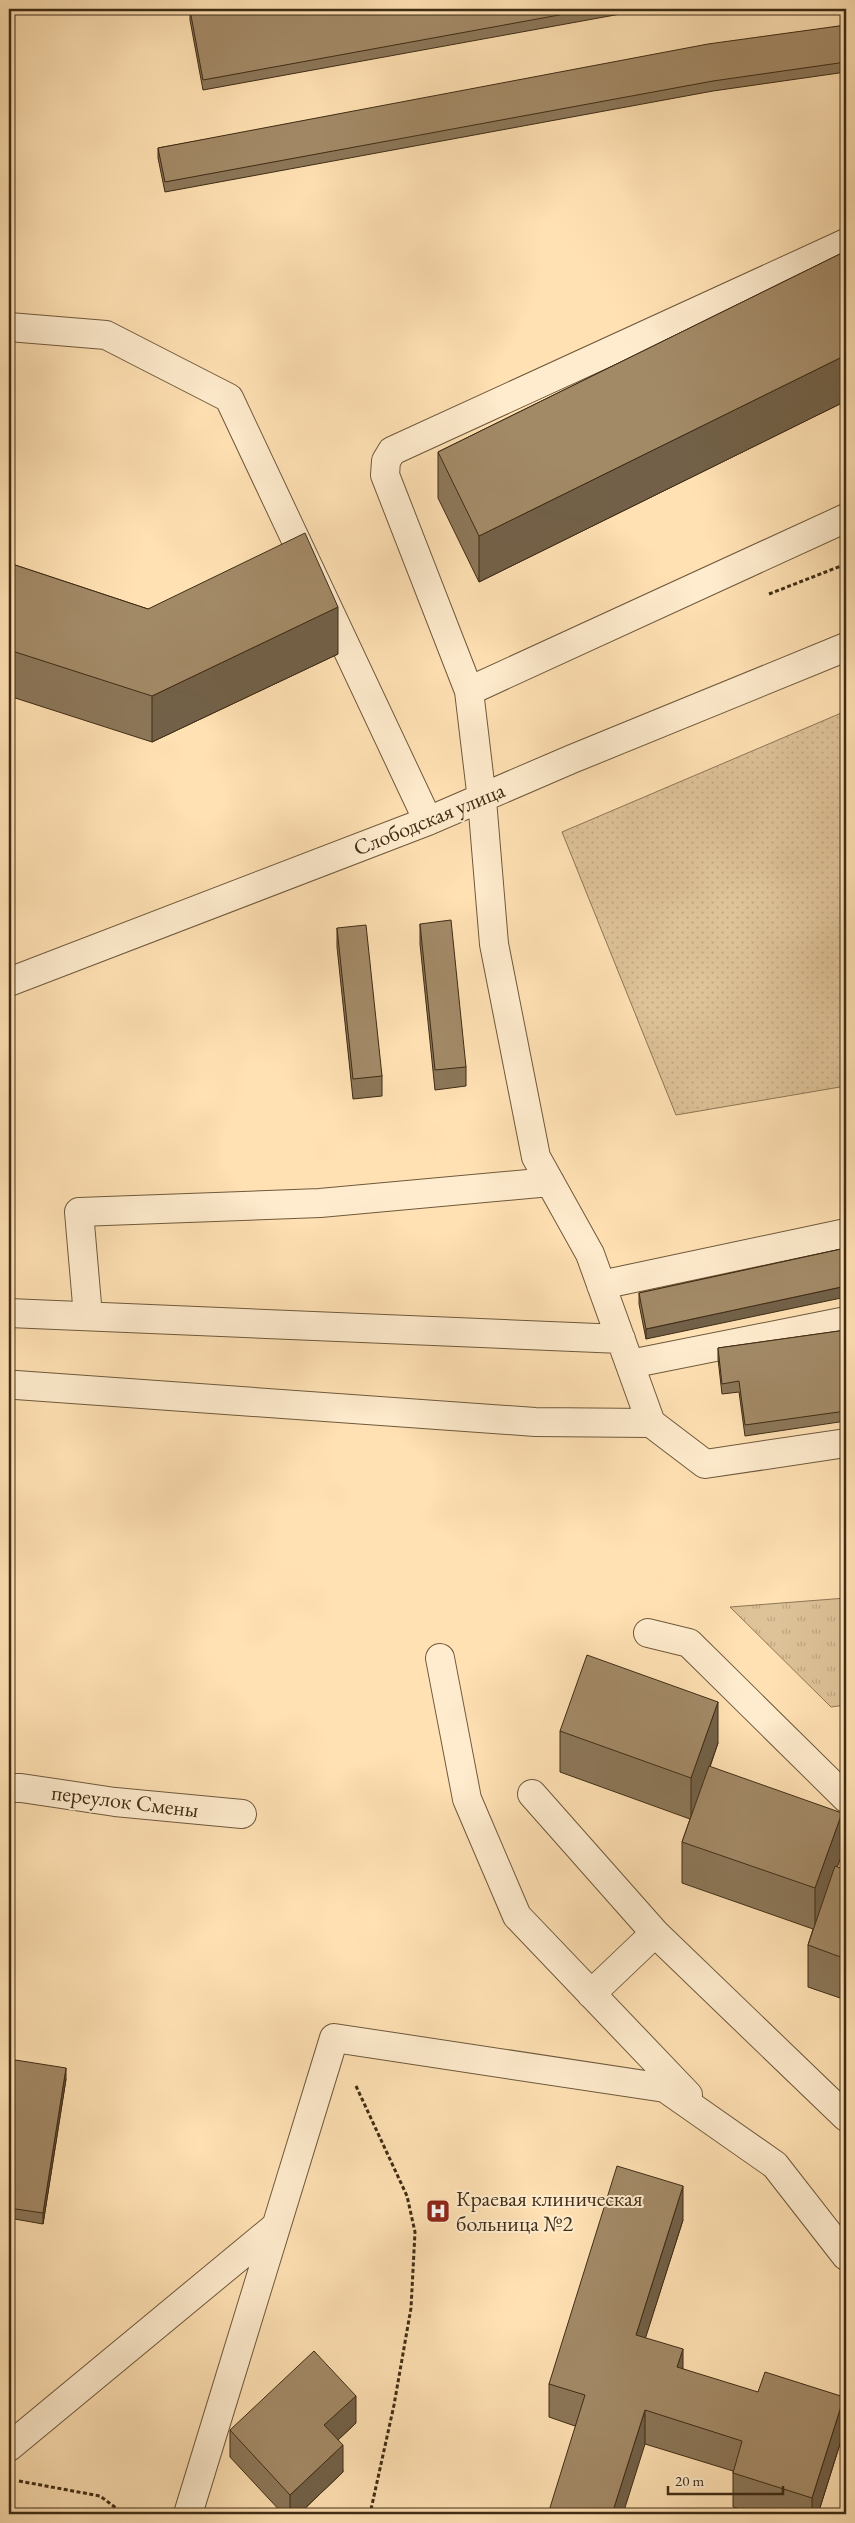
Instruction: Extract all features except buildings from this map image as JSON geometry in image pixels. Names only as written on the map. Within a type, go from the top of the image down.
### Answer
[{"type":"street","points":[[846,243],[392,451],[386,461],[385,475],[469,690],[482,800],[494,944],[536,1157],[590,1254],[651,1423],[705,1464],[846,1443]]},
{"type":"street","points":[[9,327],[106,335],[229,398],[428,821]]},
{"type":"street","points":[[469,690],[846,518]]},
{"type":"street","name":"Слободская улица","points":[[9,982],[482,800],[572,759],[846,646]]},
{"type":"street","points":[[88,1316],[79,1212],[320,1203],[550,1182]]},
{"type":"street","points":[[601,1285],[846,1233]]},
{"type":"street","points":[[9,1313],[88,1316],[625,1351],[846,1321]]},
{"type":"street","points":[[16,1385],[535,1422],[651,1423]]},
{"type":"street","points":[[648,1632],[689,1643],[846,1798]]},
{"type":"street","points":[[440,1658],[467,1799],[517,1916],[717,2124]]},
{"type":"street","name":"переулок Смены","points":[[9,1788],[21,1788],[115,1802],[242,1814]]},
{"type":"street","points":[[532,1794],[655,1933],[846,2117]]},
{"type":"street","points":[[591,1994],[655,1933]]},
{"type":"street","points":[[188,2514],[334,2038],[665,2088],[775,2165],[842,2242]]},
{"type":"street","points":[[9,2447],[275,2227]]},
{"type":"path","points":[[334,2038],[407,2196],[415,2232],[411,2308],[394,2405],[370,2514]]},
{"type":"path","points":[[18,2481],[100,2496],[124,2514]]},
{"type":"green space","points":[[846,711],[846,1086],[676,1115],[562,832]]},
{"type":"green space","points":[[846,1598],[846,1705],[831,1707],[730,1607]]},
{"type":"place","name":"Краевая клиническая больница №2","points":[[438,2211]]}]
